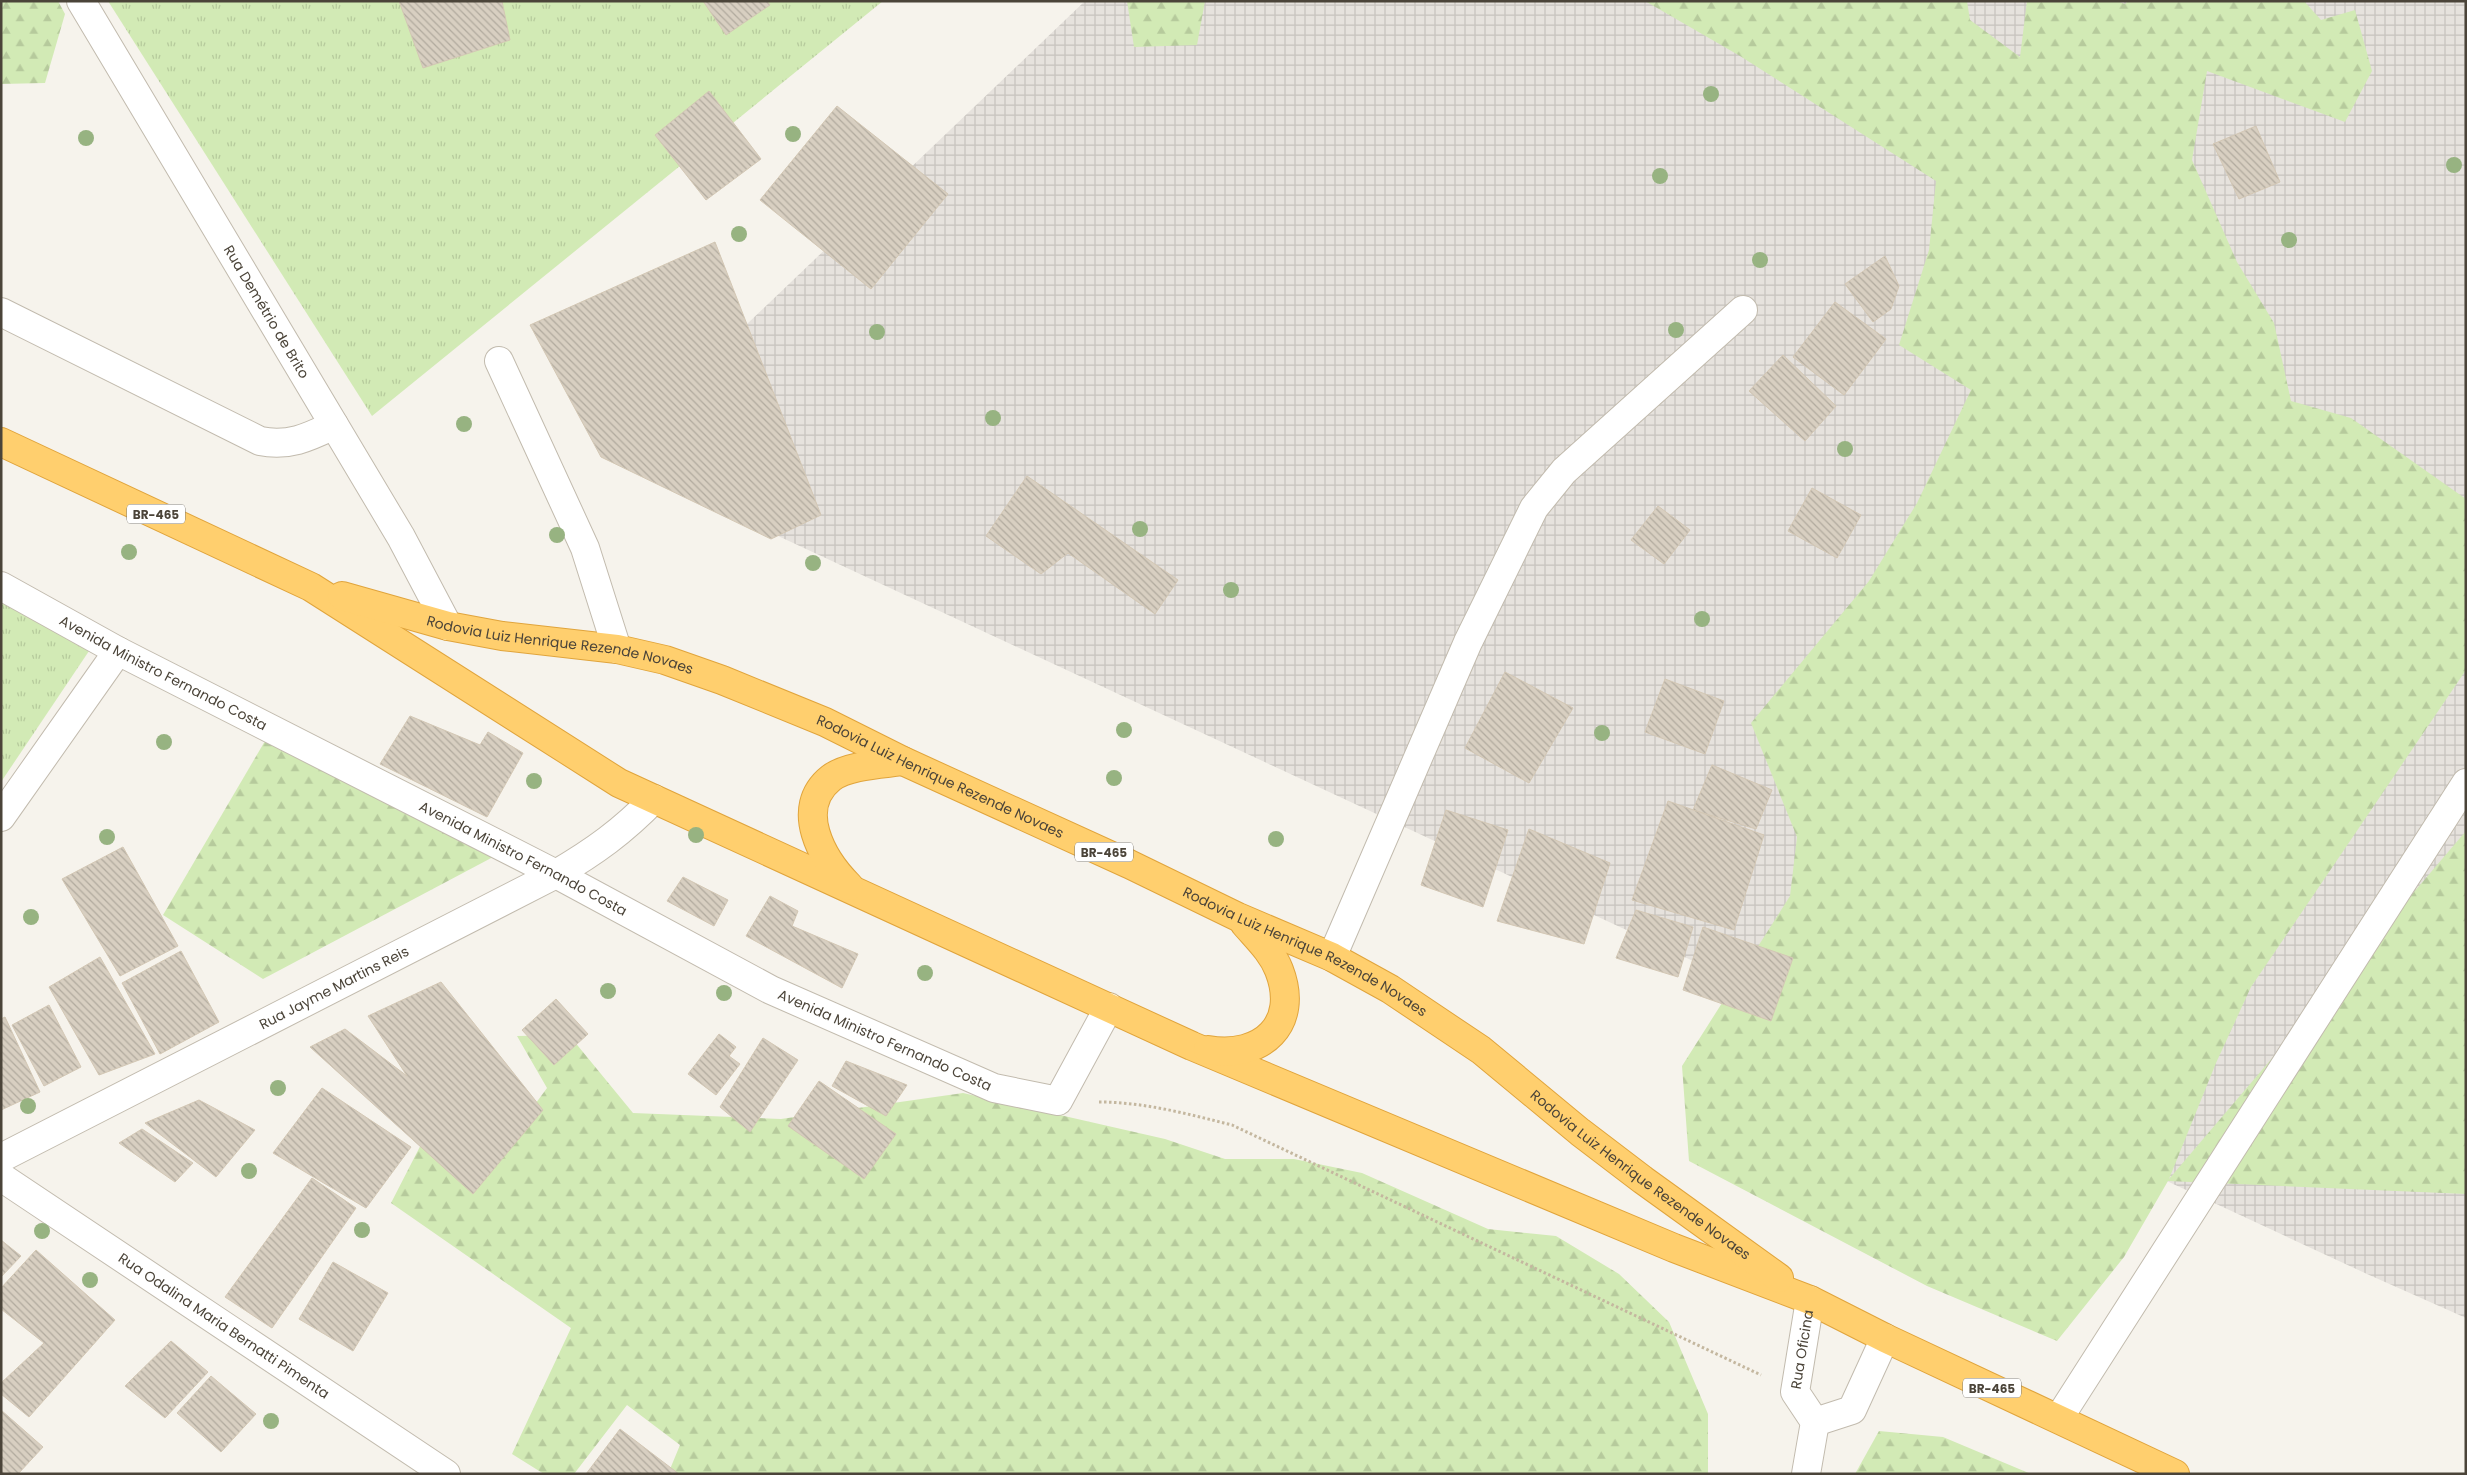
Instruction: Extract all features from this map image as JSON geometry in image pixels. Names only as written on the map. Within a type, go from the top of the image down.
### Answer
[{"type":"highway","name":"Rodovia Luiz Henrique Rezende Novaes","points":[[1,442],[311,587],[619,783],[1192,1046],[1674,1248],[1810,1300],[1885,1338],[2175,1474]]},
{"type":"highway","name":"Rodovia Luiz Henrique Rezende Novaes","points":[[311,587],[448,626],[502,636],[616,649],[665,660],[722,680],[825,722],[903,761],[1129,864],[1238,917],[1332,957],[1390,988],[1481,1050],[1580,1132],[1643,1180],[1810,1300]]},
{"type":"highway","points":[[856,892],[837,874],[821,849],[815,831],[813,814],[817,794],[832,777],[859,767],[903,761]]},
{"type":"highway","points":[[1192,1046],[1211,1051],[1232,1051],[1248,1047],[1269,1036],[1283,1017],[1286,998],[1280,970],[1272,954],[1238,917]]},
{"type":"street","name":"Rua Demétrio de Brito","points":[[82,1],[401,537],[448,626]]},
{"type":"street","points":[[1332,957],[1468,642],[1534,508],[1564,471],[1743,310]]},
{"type":"street","points":[[1,312],[260,441],[296,442],[334,424]]},
{"type":"street","points":[[499,361],[585,548],[616,649]]},
{"type":"street","name":"Avenida Ministro Fernando Costa","points":[[1,586],[118,651],[556,874],[772,990],[885,1042],[994,1088],[1058,1101]]},
{"type":"street","points":[[1,817],[118,651]]},
{"type":"street","points":[[2058,1418],[2466,783]]},
{"type":"street","name":"Rua Jayme Martins Reis","points":[[1,1158],[556,874],[606,843],[629,825],[654,799]]},
{"type":"street","points":[[1058,1101],[1109,1007]]},
{"type":"street","name":"Rua Odalina Maria Bernatti Pimenta","points":[[1,1177],[446,1474]]},
{"type":"street","name":"Rua Oficina","points":[[1810,1300],[1796,1392],[1815,1422]]},
{"type":"street","points":[[1806,1474],[1815,1422],[1852,1410],[1885,1338]]},
{"type":"path","points":[[1058,1101],[1118,1102],[1175,1110],[1232,1125],[1796,1392]]},
{"type":"shaded area","points":[[1085,1],[2466,1],[2466,1318],[2367,1274],[608,457]]},
{"type":"green space","points":[[1,1],[58,1],[65,14],[45,83],[1,84]]},
{"type":"green space","points":[[108,1],[883,1],[372,416]]},
{"type":"green space","points":[[1127,1],[1205,1],[1197,45],[1134,47]]},
{"type":"green space","points":[[1645,1],[1967,1],[1970,20],[2020,57],[2027,1],[2117,1],[2125,4],[2128,1],[2304,1],[2321,20],[2355,10],[2372,71],[2345,122],[2207,71],[2192,160],[2237,262],[2274,323],[2291,401],[2351,418],[2466,499],[2466,670],[2251,987],[2216,1063],[2169,1179],[2466,831],[2466,1194],[2168,1181],[2124,1257],[2057,1341],[1927,1286],[1689,1161],[1682,1066],[1790,896],[1797,837],[1751,723],[1869,581],[1917,503],[1971,390],[1899,345],[1929,250],[1936,181],[1740,56]]},
{"type":"green space","points":[[1,601],[89,651],[1,782]]},
{"type":"green space","points":[[265,741],[495,856],[263,979],[163,915]]},
{"type":"green space","points":[[569,1035],[633,1113],[781,1119],[963,1093],[1165,1139],[1225,1159],[1294,1159],[1362,1173],[1488,1229],[1556,1236],[1619,1274],[1669,1322],[1708,1414],[1708,1474],[668,1474],[680,1445],[627,1405],[574,1474],[544,1474],[512,1454],[571,1328],[391,1203],[430,1127],[491,1164],[547,1088],[517,1036]]},
{"type":"green space","points":[[1879,1431],[1943,1437],[2031,1474],[1855,1474]]},
{"type":"building","points":[[399,1],[502,1],[510,40],[423,68]]},
{"type":"building","points":[[703,1],[767,1],[770,5],[726,35]]},
{"type":"building","points":[[709,91],[761,159],[706,200],[655,135]]},
{"type":"building","points":[[837,106],[948,194],[871,289],[760,200]]},
{"type":"building","points":[[2256,126],[2280,182],[2239,199],[2213,144]]},
{"type":"building","points":[[715,242],[821,515],[771,539],[601,457],[530,325]]},
{"type":"building","points":[[1885,256],[1899,286],[1891,309],[1873,322],[1845,284]]},
{"type":"building","points":[[1835,302],[1886,339],[1844,395],[1793,357]]},
{"type":"building","points":[[1783,355],[1836,406],[1805,441],[1749,391]]},
{"type":"building","points":[[1027,476],[1178,580],[1155,614],[1068,553],[1041,574],[986,536]]},
{"type":"building","points":[[1812,488],[1861,515],[1837,558],[1788,531]]},
{"type":"building","points":[[1658,506],[1690,530],[1664,564],[1631,540]]},
{"type":"building","points":[[1505,672],[1573,708],[1529,783],[1465,748]]},
{"type":"building","points":[[1665,679],[1724,701],[1705,754],[1645,732]]},
{"type":"building","points":[[410,716],[480,745],[488,732],[523,753],[487,817],[380,764]]},
{"type":"building","points":[[1712,765],[1772,790],[1756,829],[1693,810]]},
{"type":"building","points":[[1668,801],[1764,835],[1734,930],[1632,900]]},
{"type":"building","points":[[1446,810],[1508,830],[1483,907],[1421,885]]},
{"type":"building","points":[[1529,829],[1610,863],[1584,944],[1497,921]]},
{"type":"building","points":[[123,847],[178,946],[120,976],[62,879]]},
{"type":"building","points":[[683,877],[728,900],[714,926],[667,901]]},
{"type":"building","points":[[770,896],[798,911],[792,926],[858,954],[842,988],[746,936]]},
{"type":"building","points":[[1636,910],[1693,927],[1678,977],[1616,958]]},
{"type":"building","points":[[1703,927],[1793,958],[1771,1021],[1683,990]]},
{"type":"building","points":[[181,951],[219,1022],[160,1054],[122,983]]},
{"type":"building","points":[[100,957],[155,1054],[99,1075],[49,987]]},
{"type":"building","points":[[441,982],[543,1110],[473,1194],[310,1047],[345,1029],[407,1076],[368,1016]]},
{"type":"building","points":[[556,999],[588,1034],[554,1065],[522,1030]]},
{"type":"building","points":[[49,1005],[81,1067],[44,1086],[12,1025]]},
{"type":"building","points":[[5,1017],[40,1092],[1,1110],[1,1019]]},
{"type":"building","points":[[719,1034],[736,1047],[729,1056],[740,1064],[716,1095],[688,1074]]},
{"type":"building","points":[[763,1038],[798,1060],[750,1132],[720,1107]]},
{"type":"building","points":[[846,1061],[907,1085],[886,1116],[832,1086]]},
{"type":"building","points":[[819,1081],[896,1134],[864,1179],[788,1126]]},
{"type":"building","points":[[322,1088],[411,1147],[366,1208],[273,1153]]},
{"type":"building","points":[[199,1100],[255,1130],[216,1177],[145,1123]]},
{"type":"building","points":[[142,1129],[193,1163],[175,1182],[119,1143]]},
{"type":"building","points":[[312,1178],[356,1208],[272,1328],[225,1297]]},
{"type":"building","points":[[1,1240],[21,1256],[1,1277]]},
{"type":"building","points":[[36,1250],[115,1320],[29,1417],[1,1394],[1,1383],[44,1343],[1,1309],[1,1288]]},
{"type":"building","points":[[333,1262],[388,1293],[353,1351],[299,1319]]},
{"type":"building","points":[[171,1341],[208,1372],[165,1418],[125,1386]]},
{"type":"building","points":[[211,1376],[256,1414],[221,1452],[177,1413]]},
{"type":"building","points":[[1,1410],[43,1447],[18,1474],[1,1474]]},
{"type":"building","points":[[620,1429],[679,1474],[586,1474]]}]
